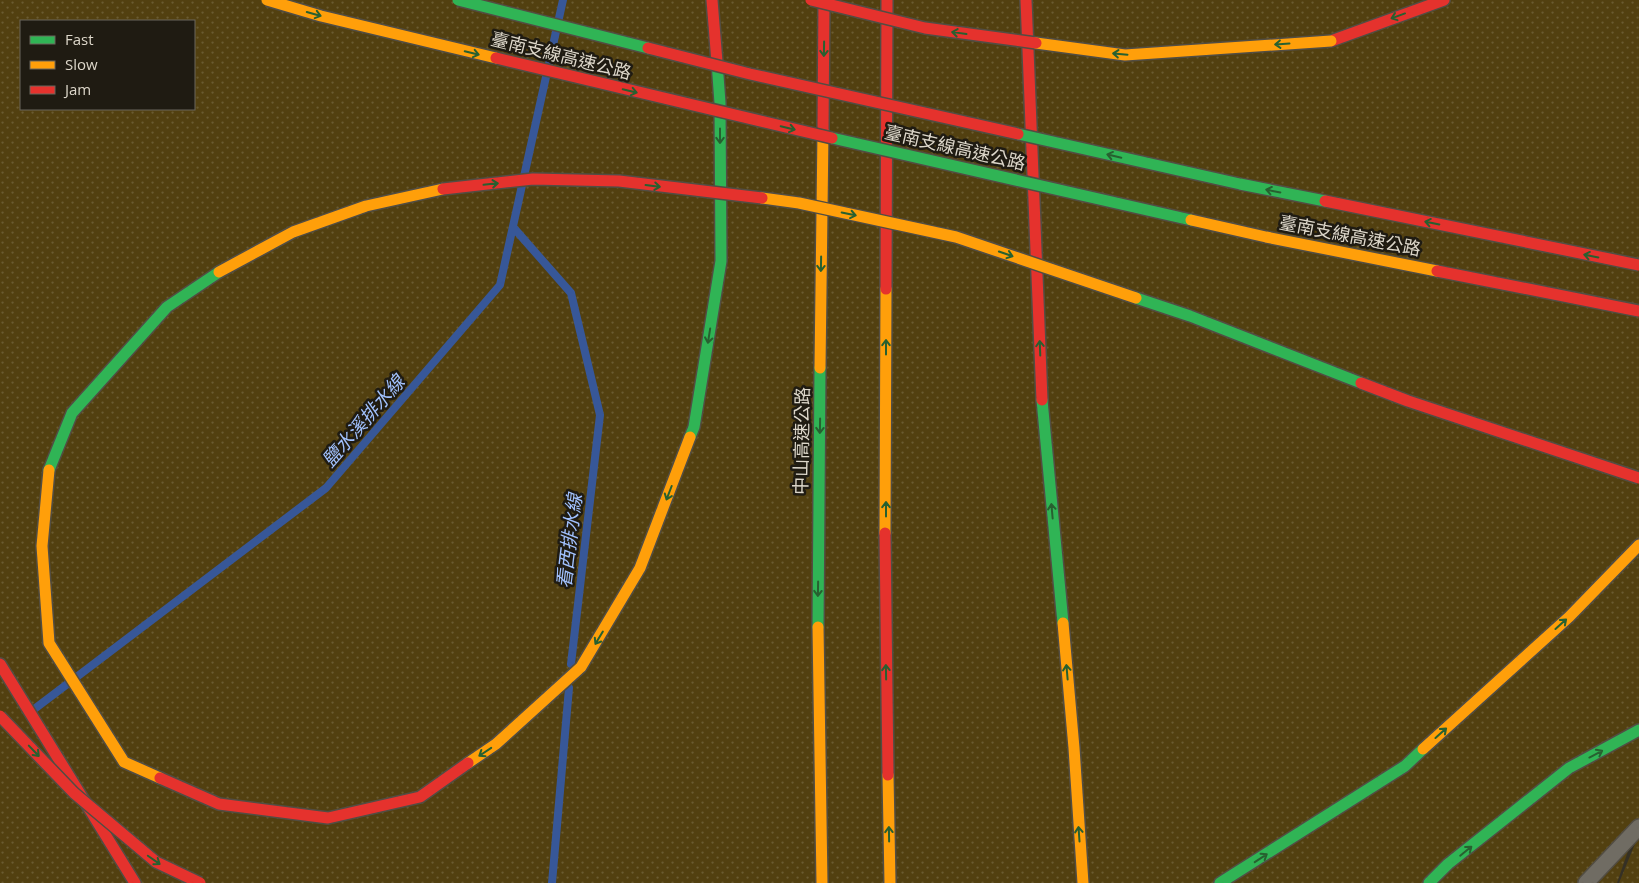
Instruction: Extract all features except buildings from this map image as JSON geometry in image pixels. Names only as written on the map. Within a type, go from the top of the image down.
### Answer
[{"type":"highway","name":"臺南支線高速公路","points":[[267,0],[331,18],[691,106],[1266,238],[1639,311]]},
{"type":"highway","name":"臺南支線高速公路","points":[[458,0],[750,74],[942,118],[1240,184],[1639,265]]},
{"type":"highway","points":[[712,0],[720,103],[721,261],[694,427],[640,568],[582,667],[496,744],[420,797],[328,818],[219,804],[124,762],[49,642],[42,546],[49,467],[72,413],[167,307],[226,268],[293,232],[366,206],[443,190],[533,180],[619,181],[799,204],[956,237],[1190,316],[1408,401],[1639,478]]},
{"type":"highway","points":[[811,0],[925,28],[1125,55],[1331,41],[1444,0]]},
{"type":"highway","name":"中山高速公路","points":[[822,883],[818,608],[824,0]]},
{"type":"highway","points":[[887,0],[885,605],[890,883]]},
{"type":"highway","points":[[1026,0],[1042,400],[1074,748],[1083,883]]},
{"type":"highway","points":[[1220,883],[1405,766],[1569,617],[1639,545]]},
{"type":"highway","points":[[0,664],[135,883]]},
{"type":"highway","points":[[0,716],[74,792],[156,862],[200,883]]},
{"type":"highway","points":[[1429,883],[1448,864],[1569,768],[1639,730]]},
{"type":"lane","points":[[1586,883],[1639,827]]},
{"type":"shaded area","points":[[0,0],[1639,0],[1639,819],[1617,883],[0,883]]},
{"type":"shaded area","points":[[1639,834],[1639,883],[1619,883]]},
{"type":"waterway","name":"鹽水溪排水線","points":[[33,710],[326,488],[500,285],[563,0]]},
{"type":"waterway","name":"看西排水線","points":[[513,227],[571,293],[600,415],[571,664]]},
{"type":"waterway","name":"看西排水線","points":[[552,883],[569,688]]},
{"type":"traffic: fast","points":[[458,0],[648,48]]},
{"type":"traffic: fast","points":[[690,437],[694,427],[721,261],[720,103],[717,62]]},
{"type":"traffic: fast","points":[[1018,134],[1240,184],[1325,201]]},
{"type":"traffic: fast","points":[[832,138],[1191,220]]},
{"type":"traffic: fast","points":[[49,470],[72,413],[167,307],[219,272]]},
{"type":"traffic: fast","points":[[1136,298],[1190,316],[1361,383]]},
{"type":"traffic: fast","points":[[818,627],[820,368]]},
{"type":"traffic: fast","points":[[1042,400],[1063,623]]},
{"type":"traffic: fast","points":[[1429,883],[1448,864],[1569,768],[1639,730]]},
{"type":"traffic: fast","points":[[1220,883],[1405,766],[1423,749]]},
{"type":"traffic: slow","points":[[267,0],[321,16],[496,58]]},
{"type":"traffic: slow","points":[[1036,43],[1125,55],[1331,41]]},
{"type":"traffic: slow","points":[[820,368],[823,131]]},
{"type":"traffic: slow","points":[[219,272],[293,232],[366,206],[443,189]]},
{"type":"traffic: slow","points":[[762,198],[799,203],[956,237],[1136,298]]},
{"type":"traffic: slow","points":[[1191,220],[1437,271]]},
{"type":"traffic: slow","points":[[885,533],[886,289]]},
{"type":"traffic: slow","points":[[468,763],[496,744],[581,667],[640,568],[690,437]]},
{"type":"traffic: slow","points":[[49,470],[42,546],[49,643],[124,762],[160,778]]},
{"type":"traffic: slow","points":[[1423,749],[1569,617],[1639,545]]},
{"type":"traffic: slow","points":[[1063,623],[1083,883]]},
{"type":"traffic: slow","points":[[818,627],[822,883]]},
{"type":"traffic: slow","points":[[888,775],[890,883]]},
{"type":"traffic: jam","points":[[712,0],[717,62]]},
{"type":"traffic: jam","points":[[811,0],[925,28],[1036,43]]},
{"type":"traffic: jam","points":[[823,131],[824,0]]},
{"type":"traffic: jam","points":[[886,289],[887,0]]},
{"type":"traffic: jam","points":[[1026,0],[1042,400]]},
{"type":"traffic: jam","points":[[1331,41],[1444,0]]},
{"type":"traffic: jam","points":[[648,48],[750,74],[1018,134]]},
{"type":"traffic: jam","points":[[496,58],[832,138]]},
{"type":"traffic: jam","points":[[443,189],[533,179],[619,181],[762,198]]},
{"type":"traffic: jam","points":[[1325,201],[1639,265]]},
{"type":"traffic: jam","points":[[1437,271],[1639,311]]},
{"type":"traffic: jam","points":[[1361,383],[1408,401],[1639,478]]},
{"type":"traffic: jam","points":[[885,533],[888,775]]},
{"type":"traffic: jam","points":[[0,664],[135,883]]},
{"type":"traffic: jam","points":[[0,716],[74,793],[156,862],[200,883]]},
{"type":"traffic: jam","points":[[160,778],[219,804],[328,818],[420,797],[468,763]]}]
